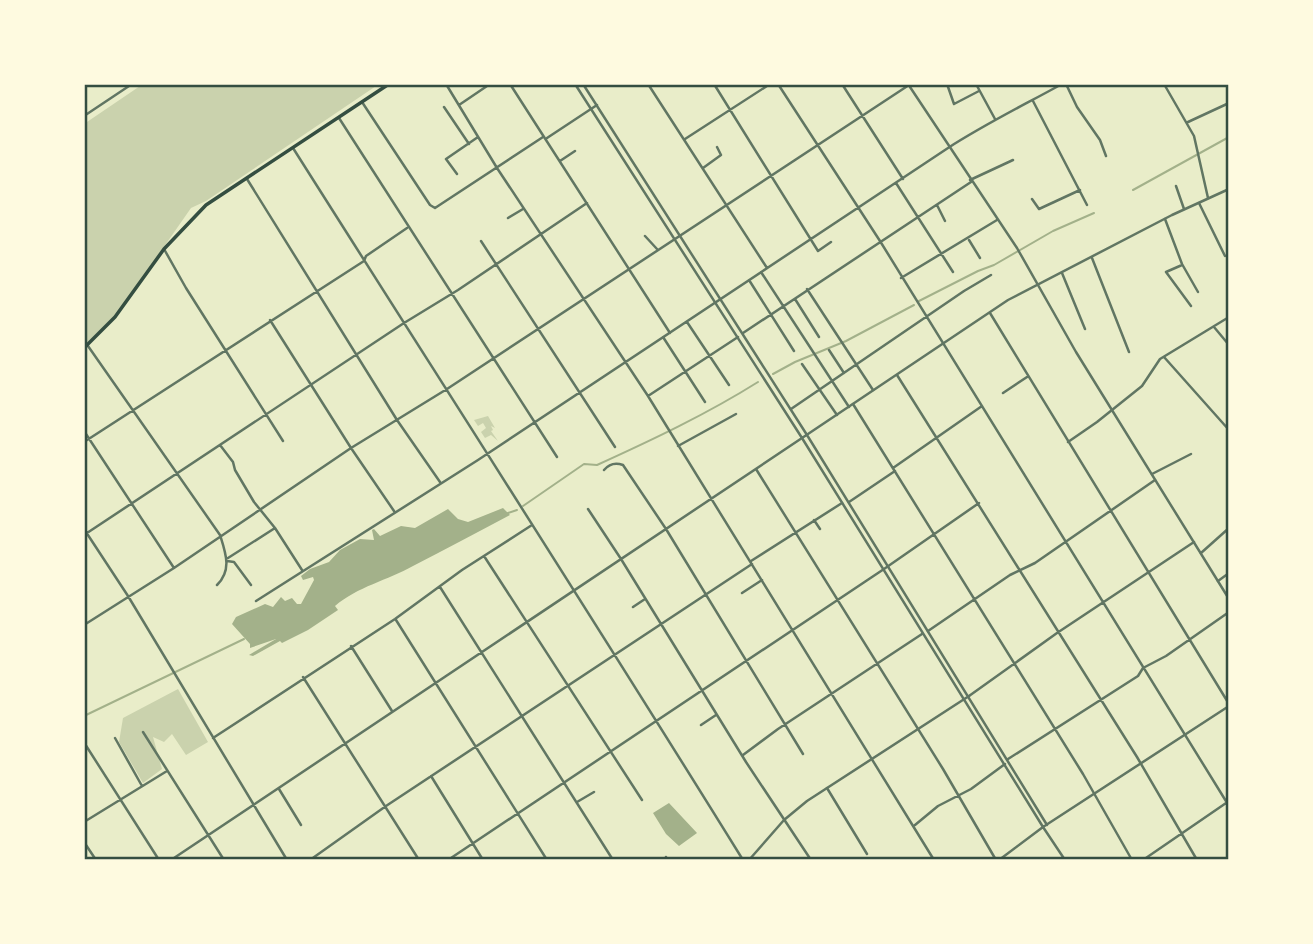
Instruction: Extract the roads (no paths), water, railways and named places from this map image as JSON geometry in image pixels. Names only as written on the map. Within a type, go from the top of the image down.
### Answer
[{"type":"main road","points":[[86,347],[115,317],[164,249],[206,205],[389,84]]},
{"type":"street","points":[[84,116],[132,84]]},
{"type":"street","points":[[446,84],[497,168],[648,397],[934,860]]},
{"type":"street","points":[[459,105],[490,84]]},
{"type":"street","points":[[510,84],[670,333]]},
{"type":"street","points":[[575,84],[802,438],[1065,860]]},
{"type":"street","points":[[583,84],[889,566],[1008,759],[1047,825],[1048,833]]},
{"type":"street","points":[[648,84],[767,268]]},
{"type":"street","points":[[714,84],[818,251],[831,243]]},
{"type":"street","points":[[685,139],[769,84]]},
{"type":"street","points":[[778,84],[880,242],[1228,803],[1143,860]]},
{"type":"street","points":[[842,84],[903,179]]},
{"type":"street","points":[[84,625],[908,84],[948,148],[1017,248],[1229,599]]},
{"type":"street","points":[[947,84],[954,104],[979,91]]},
{"type":"street","points":[[976,84],[995,119]]},
{"type":"street","points":[[1046,84],[1049,91]]},
{"type":"street","points":[[256,601],[579,393],[995,119],[1064,84],[1094,136],[1100,140],[1106,156]]},
{"type":"street","points":[[1164,84],[1188,122],[1199,153],[1208,198]]},
{"type":"street","points":[[1033,101],[1087,205]]},
{"type":"street","points":[[362,102],[430,205],[435,208],[597,105]]},
{"type":"street","points":[[1188,122],[1229,103]]},
{"type":"street","points":[[444,107],[469,144]]},
{"type":"street","points":[[339,118],[557,457]]},
{"type":"street","points":[[457,174],[446,159],[478,137]]},
{"type":"street","points":[[703,168],[721,155],[717,147]]},
{"type":"street","points":[[293,148],[575,590],[743,860]]},
{"type":"street","points":[[559,161],[575,151]]},
{"type":"street","points":[[743,333],[970,181],[1013,160]]},
{"type":"street","points":[[247,179],[397,420],[440,482]]},
{"type":"street","points":[[896,183],[953,272]]},
{"type":"street","points":[[1176,186],[1184,209]]},
{"type":"street","points":[[171,860],[989,312],[1184,209],[1229,189]]},
{"type":"street","points":[[1032,199],[1039,209],[1080,190]]},
{"type":"street","points":[[1199,202],[1225,256]]},
{"type":"street","points":[[286,860],[128,596],[85,533],[587,203]]},
{"type":"street","points":[[937,205],[945,221]]},
{"type":"street","points":[[508,219],[524,208]]},
{"type":"street","points":[[901,278],[998,219]]},
{"type":"street","points":[[1165,219],[1182,264],[1198,292]]},
{"type":"street","points":[[84,442],[364,261],[366,256],[408,227]]},
{"type":"street","points":[[645,236],[657,249]]},
{"type":"street","points":[[969,238],[981,258]]},
{"type":"street","points":[[481,241],[615,447]]},
{"type":"street","points":[[164,249],[284,441]]},
{"type":"street","points":[[1092,258],[1129,352]]},
{"type":"street","points":[[1182,264],[1166,272],[1191,306]]},
{"type":"street","points":[[761,272],[832,382],[851,405],[894,469],[1132,860]]},
{"type":"street","points":[[1062,273],[1085,329]]},
{"type":"street","points":[[791,409],[991,275]]},
{"type":"street","points":[[749,280],[794,351]]},
{"type":"street","points":[[807,289],[873,390]]},
{"type":"street","points":[[794,298],[819,337]]},
{"type":"street","points":[[755,468],[998,860],[1043,827],[1185,736],[1229,705],[989,312]]},
{"type":"street","points":[[1067,442],[1142,386],[1156,363],[1229,317]]},
{"type":"street","points":[[270,320],[394,511]]},
{"type":"street","points":[[687,322],[729,385]]},
{"type":"street","points":[[1214,327],[1229,345]]},
{"type":"street","points":[[663,337],[705,402]]},
{"type":"street","points":[[648,397],[738,337]]},
{"type":"street","points":[[86,347],[134,409],[220,536],[227,559],[224,578],[217,585]]},
{"type":"street","points":[[829,351],[844,373]]},
{"type":"street","points":[[1164,357],[1229,430]]},
{"type":"street","points":[[802,364],[837,415]]},
{"type":"street","points":[[897,374],[1141,765],[1197,860]]},
{"type":"street","points":[[1003,393],[1027,377]]},
{"type":"street","points":[[849,502],[982,406]]},
{"type":"street","points":[[678,446],[736,414]]},
{"type":"street","points":[[84,431],[174,568]]},
{"type":"street","points":[[220,445],[233,462],[234,470],[259,510],[275,528],[302,571]]},
{"type":"street","points":[[1152,474],[1191,454]]},
{"type":"street","points":[[604,470],[608,465],[623,465],[666,529],[803,754]]},
{"type":"street","points":[[928,631],[974,599],[1035,563],[1155,480]]},
{"type":"street","points":[[310,860],[386,806],[615,656],[796,531],[842,503]]},
{"type":"street","points":[[448,860],[979,503]]},
{"type":"street","points":[[588,509],[811,860]]},
{"type":"street","points":[[813,520],[820,529]]},
{"type":"street","points":[[213,738],[532,525]]},
{"type":"street","points":[[227,559],[275,528]]},
{"type":"street","points":[[1201,553],[1229,528]]},
{"type":"street","points":[[749,860],[784,820],[807,801],[964,699],[1013,663],[1194,542]]},
{"type":"street","points":[[484,556],[642,800]]},
{"type":"street","points":[[227,559],[234,562],[251,585]]},
{"type":"street","points":[[1218,581],[1229,573]]},
{"type":"street","points":[[743,593],[762,580]]},
{"type":"street","points":[[440,587],[613,860]]},
{"type":"street","points":[[633,607],[646,599]]},
{"type":"street","points":[[1008,759],[1138,676],[1143,668],[1166,656],[1229,612]]},
{"type":"street","points":[[395,619],[547,860]]},
{"type":"street","points":[[743,755],[923,634]]},
{"type":"street","points":[[351,646],[392,711]]},
{"type":"street","points":[[303,677],[419,860]]},
{"type":"street","points":[[701,725],[717,715]]},
{"type":"street","points":[[143,732],[224,860]]},
{"type":"street","points":[[115,738],[142,786]]},
{"type":"street","points":[[85,744],[159,860]]},
{"type":"street","points":[[914,826],[938,806],[971,789],[1004,764]]},
{"type":"street","points":[[84,822],[167,771]]},
{"type":"street","points":[[431,776],[483,860]]},
{"type":"street","points":[[278,788],[301,825]]},
{"type":"street","points":[[827,789],[867,854]]},
{"type":"street","points":[[577,802],[594,792]]},
{"type":"street","points":[[84,842],[96,860]]},
{"type":"waterway","points":[[1133,190],[1229,137]]},
{"type":"waterway","points":[[919,301],[994,265],[1053,231],[1094,213]]},
{"type":"waterway","points":[[773,374],[846,341],[914,305]]},
{"type":"waterway","points":[[523,506],[584,464],[597,465],[638,446],[699,416],[758,382]]},
{"type":"waterway","points":[[508,513],[517,510]]},
{"type":"waterway","points":[[84,716],[244,639]]}]
